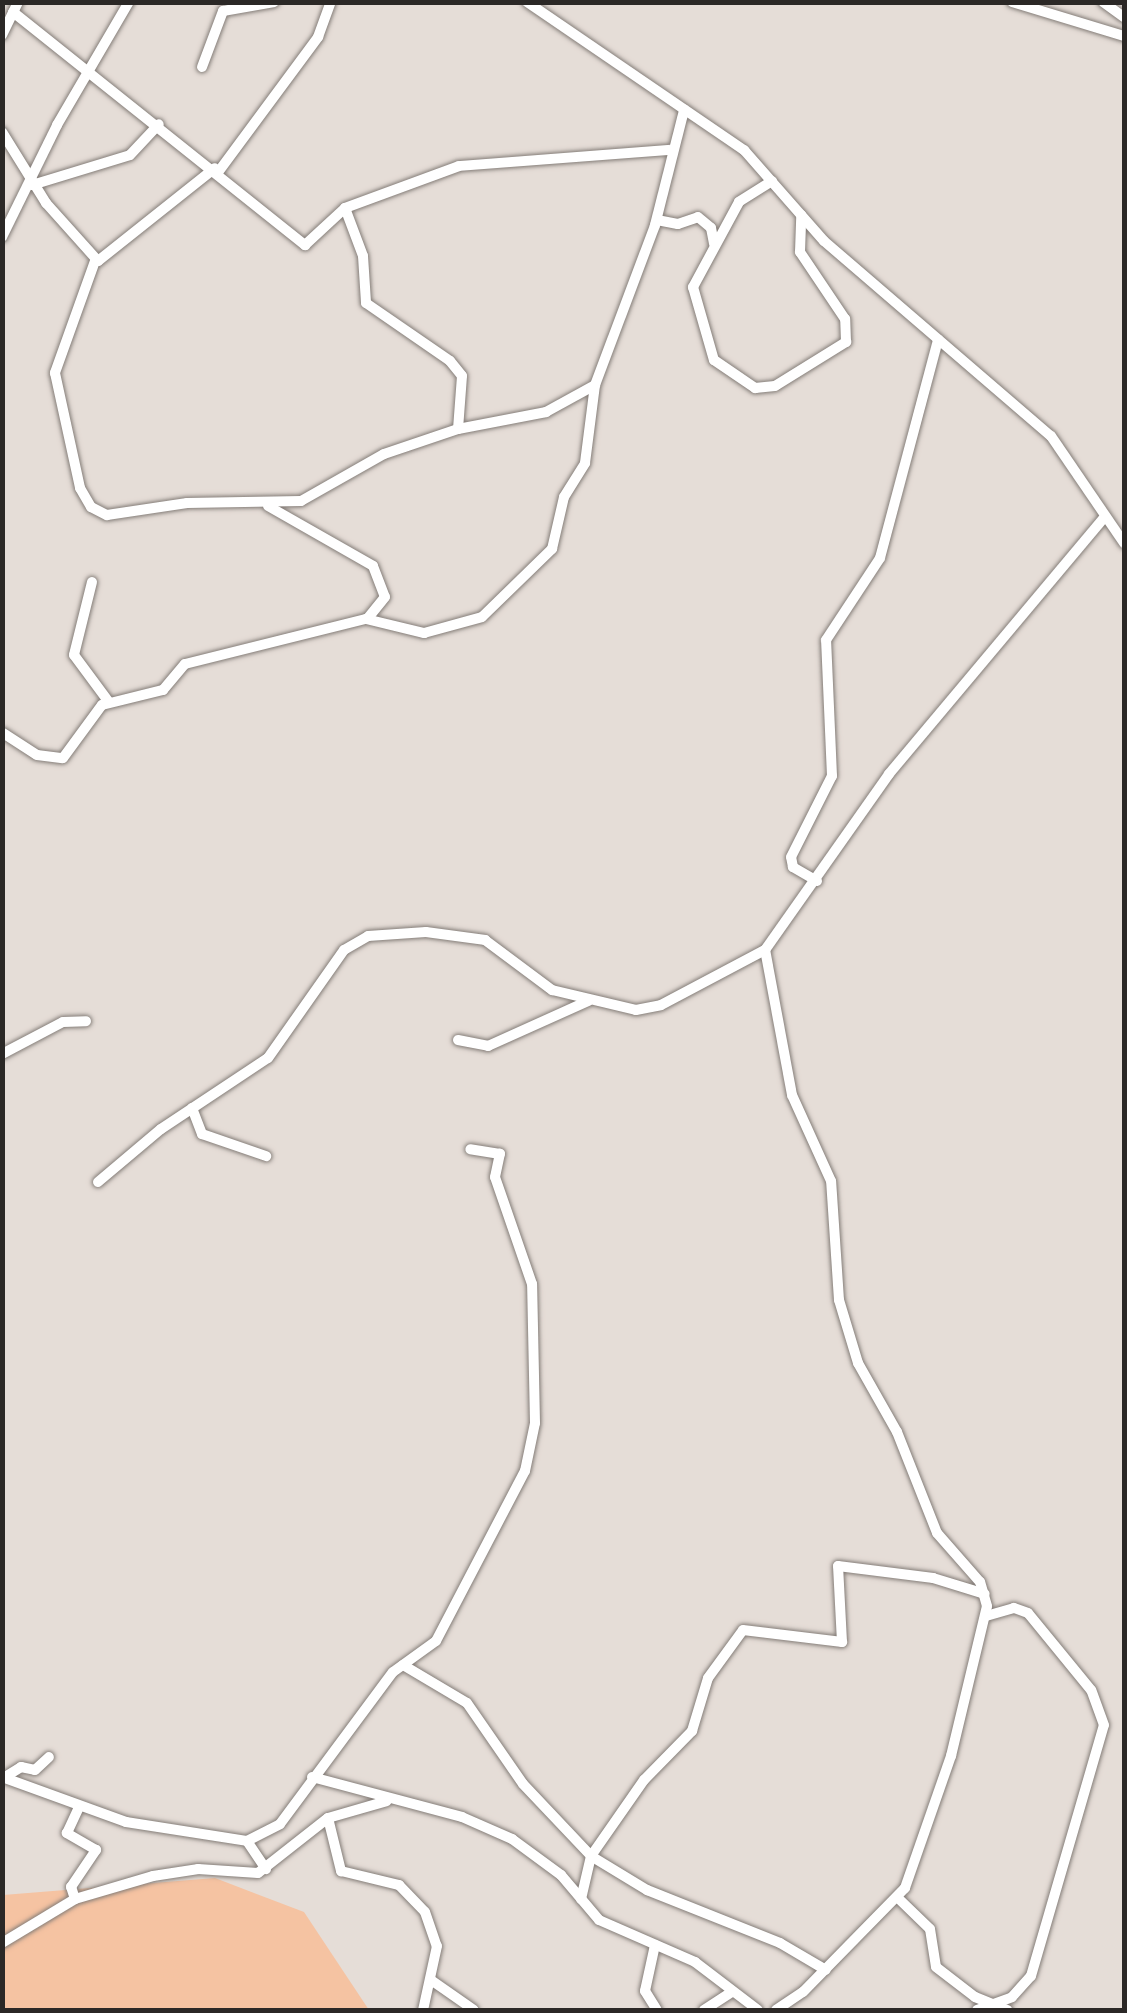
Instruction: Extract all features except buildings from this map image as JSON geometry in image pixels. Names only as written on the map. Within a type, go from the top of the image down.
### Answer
[{"type":"street","points":[[2,238],[130,2]]},
{"type":"street","points":[[202,67],[224,11],[274,2]]},
{"type":"street","points":[[331,2],[318,37],[217,170],[161,217],[95,261],[55,366],[74,468],[90,507],[117,515],[187,503],[268,506],[311,498],[384,454],[458,429],[546,412],[595,384]]},
{"type":"street","points":[[527,2],[732,140],[801,216],[1051,436],[1124,543]]},
{"type":"street","points":[[1012,2],[1124,36]]},
{"type":"street","points":[[1103,2],[1124,17]]},
{"type":"street","points":[[2,35],[10,13],[92,70],[302,244],[345,208],[486,160],[669,150]]},
{"type":"street","points":[[4,733],[37,755],[64,758],[108,701],[163,690],[184,664],[366,619],[413,633],[473,621],[548,554],[564,497],[585,463],[595,384],[656,220],[669,150],[684,110]]},
{"type":"street","points":[[31,183],[130,155],[159,124]]},
{"type":"street","points":[[2,132],[31,183],[95,261]]},
{"type":"street","points":[[772,181],[739,202],[694,280],[701,330],[725,373],[755,388],[775,386],[846,342],[836,302],[800,252],[801,216]]},
{"type":"street","points":[[345,208],[363,256],[366,303],[450,361],[462,376],[458,429]]},
{"type":"street","points":[[656,220],[678,224],[698,217],[711,228],[714,244]]},
{"type":"street","points":[[817,882],[793,868],[791,857],[832,776],[826,640],[880,558],[938,340]]},
{"type":"street","points":[[268,506],[373,566],[385,598],[366,619]]},
{"type":"street","points":[[98,1182],[192,1108],[282,1045],[344,950],[368,936],[426,932],[485,940],[552,990],[647,1009],[765,950],[920,733],[1105,517]]},
{"type":"street","points":[[92,582],[74,654],[108,701]]},
{"type":"street","points":[[765,950],[792,1095],[831,1181],[839,1300],[858,1364],[897,1432],[944,1546],[987,1595],[986,1616],[943,1782],[898,1898],[826,1970],[776,2010]]},
{"type":"street","points":[[458,1040],[488,1046],[589,1000]]},
{"type":"street","points":[[2,1054],[62,1022],[86,1021]]},
{"type":"street","points":[[192,1108],[202,1134],[266,1156]]},
{"type":"street","points":[[4,1777],[79,1807],[247,1841],[280,1824],[403,1664],[436,1641],[482,1562],[524,1471],[534,1423],[532,1284],[495,1177],[500,1154],[470,1149]]},
{"type":"street","points":[[581,1899],[591,1856],[644,1780],[692,1732],[708,1678],[743,1630],[842,1642],[838,1566],[933,1578],[987,1595]]},
{"type":"street","points":[[977,2010],[1012,1998],[1031,1976],[1104,1725],[1091,1690],[1028,1614],[1014,1608],[986,1616]]},
{"type":"street","points":[[403,1664],[467,1703],[523,1784],[591,1856],[648,1890],[780,1943],[826,1970]]},
{"type":"street","points":[[4,1777],[21,1767],[35,1770],[49,1757]]},
{"type":"street","points":[[312,1778],[395,1800],[512,1839],[561,1875],[608,1926],[695,1962],[758,2010]]},
{"type":"street","points":[[2,1942],[75,1898],[176,1871],[266,1870],[328,1818],[395,1800]]},
{"type":"street","points":[[75,1898],[71,1887],[96,1850],[94,1843],[67,1833],[79,1807]]},
{"type":"street","points":[[328,1818],[341,1872],[399,1885],[424,1912],[436,1946],[423,2010]]},
{"type":"street","points":[[247,1841],[266,1870]]},
{"type":"street","points":[[898,1898],[930,1928],[932,1963],[989,2004],[1008,2010]]},
{"type":"street","points":[[655,1944],[645,1990],[657,2010]]},
{"type":"street","points":[[431,1980],[474,2010]]},
{"type":"street","points":[[704,2010],[732,1992]]},
{"type":"shaded area","points":[[215,1878],[304,1912],[369,2010],[3,2010],[3,1895]]}]
